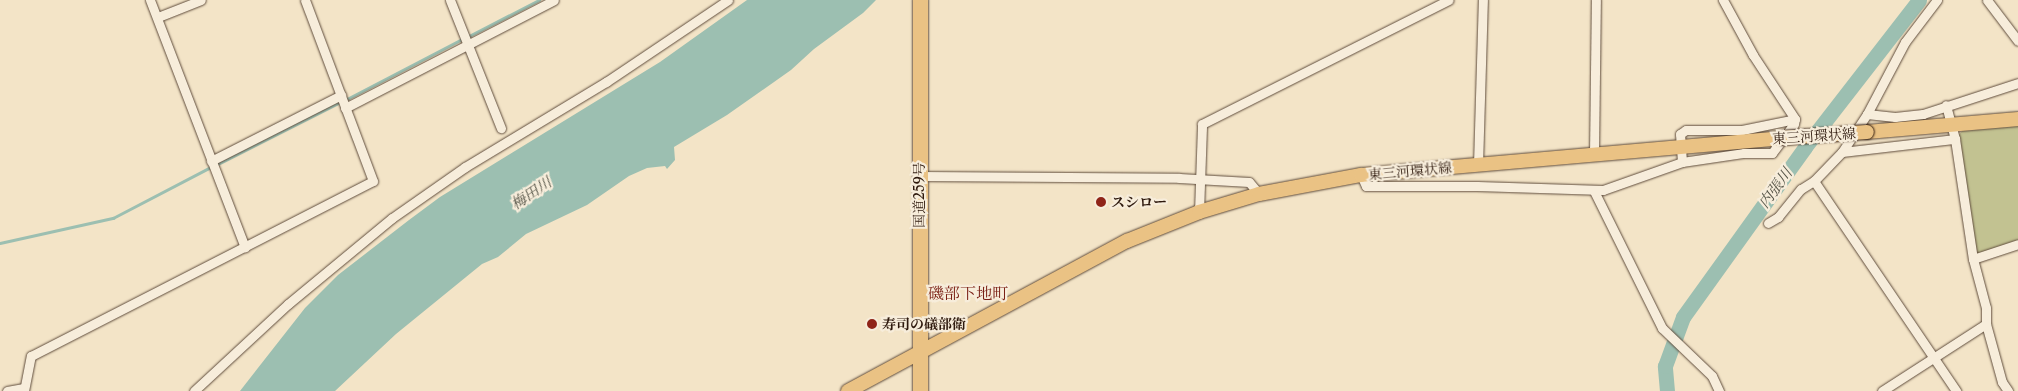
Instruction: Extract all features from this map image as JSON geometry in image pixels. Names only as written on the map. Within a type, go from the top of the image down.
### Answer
[{"type":"highway","name":"国道259号","points":[[920,0],[920,391]]},
{"type":"main road","name":"東三河環状線","points":[[848,391],[1127,241],[1199,212],[1259,194],[1361,175],[1680,146],[2018,119]]},
{"type":"street","points":[[150,0],[245,247]]},
{"type":"street","points":[[158,17],[201,0]]},
{"type":"street","points":[[7,391],[24,389],[31,356],[373,181],[305,0]]},
{"type":"street","points":[[450,0],[501,128]]},
{"type":"street","points":[[212,165],[466,40],[554,0]]},
{"type":"street","points":[[194,391],[316,280],[408,207],[465,167],[606,82],[728,0]]},
{"type":"street","points":[[1199,212],[1202,124],[1449,0]]},
{"type":"street","points":[[1478,165],[1483,0]]},
{"type":"street","points":[[1594,155],[1596,0]]},
{"type":"street","points":[[1361,175],[1366,186],[1477,186],[1594,191],[1603,190],[1682,162],[1744,153],[1772,153],[1794,124],[1795,119],[1753,55],[1723,0]]},
{"type":"street","points":[[1768,223],[1778,217],[1801,189],[1814,181],[1842,152],[1867,114],[1905,42],[1937,0]]},
{"type":"street","points":[[1987,0],[2017,36]]},
{"type":"street","points":[[1867,114],[1895,117],[1923,114],[2018,82]]},
{"type":"street","points":[[1946,106],[1955,139],[1973,259],[1986,308],[1986,324],[2002,382],[2008,391]]},
{"type":"street","points":[[1682,162],[1680,134],[1686,130],[1742,130],[1795,119]]},
{"type":"street","points":[[1842,152],[1955,139]]},
{"type":"street","points":[[919,176],[1249,182],[1259,194]]},
{"type":"street","points":[[1814,181],[1956,391]]},
{"type":"street","points":[[1594,191],[1665,333],[1712,376],[1718,391]]},
{"type":"street","points":[[1973,259],[2018,244]]},
{"type":"street","points":[[1882,391],[1986,324]]},
{"type":"green space","points":[[2018,126],[2018,240],[1977,254],[1956,138],[1962,131]]},
{"type":"water","name":"梅田川","points":[[747,0],[876,0],[863,13],[814,49],[791,70],[727,115],[674,147],[675,160],[667,169],[665,166],[647,168],[629,176],[587,205],[526,234],[498,257],[482,264],[396,334],[335,391],[240,391],[305,308],[338,275],[409,220],[440,197],[660,62]]},
{"type":"waterway","points":[[467,37],[539,0]]},
{"type":"waterway","name":"内張川","points":[[1667,391],[1665,366],[1683,317],[1805,147],[1919,0]]},
{"type":"waterway","points":[[345,100],[462,39]]},
{"type":"waterway","points":[[216,165],[340,102]]},
{"type":"waterway","points":[[0,243],[113,218],[211,167]]},
{"type":"place","name":"スシロー","points":[[1101,202]]},
{"type":"place","name":"寿司の礒部衛","points":[[872,324]]},
{"type":"district","name":"磯部下地町","points":[[968,293]]}]
